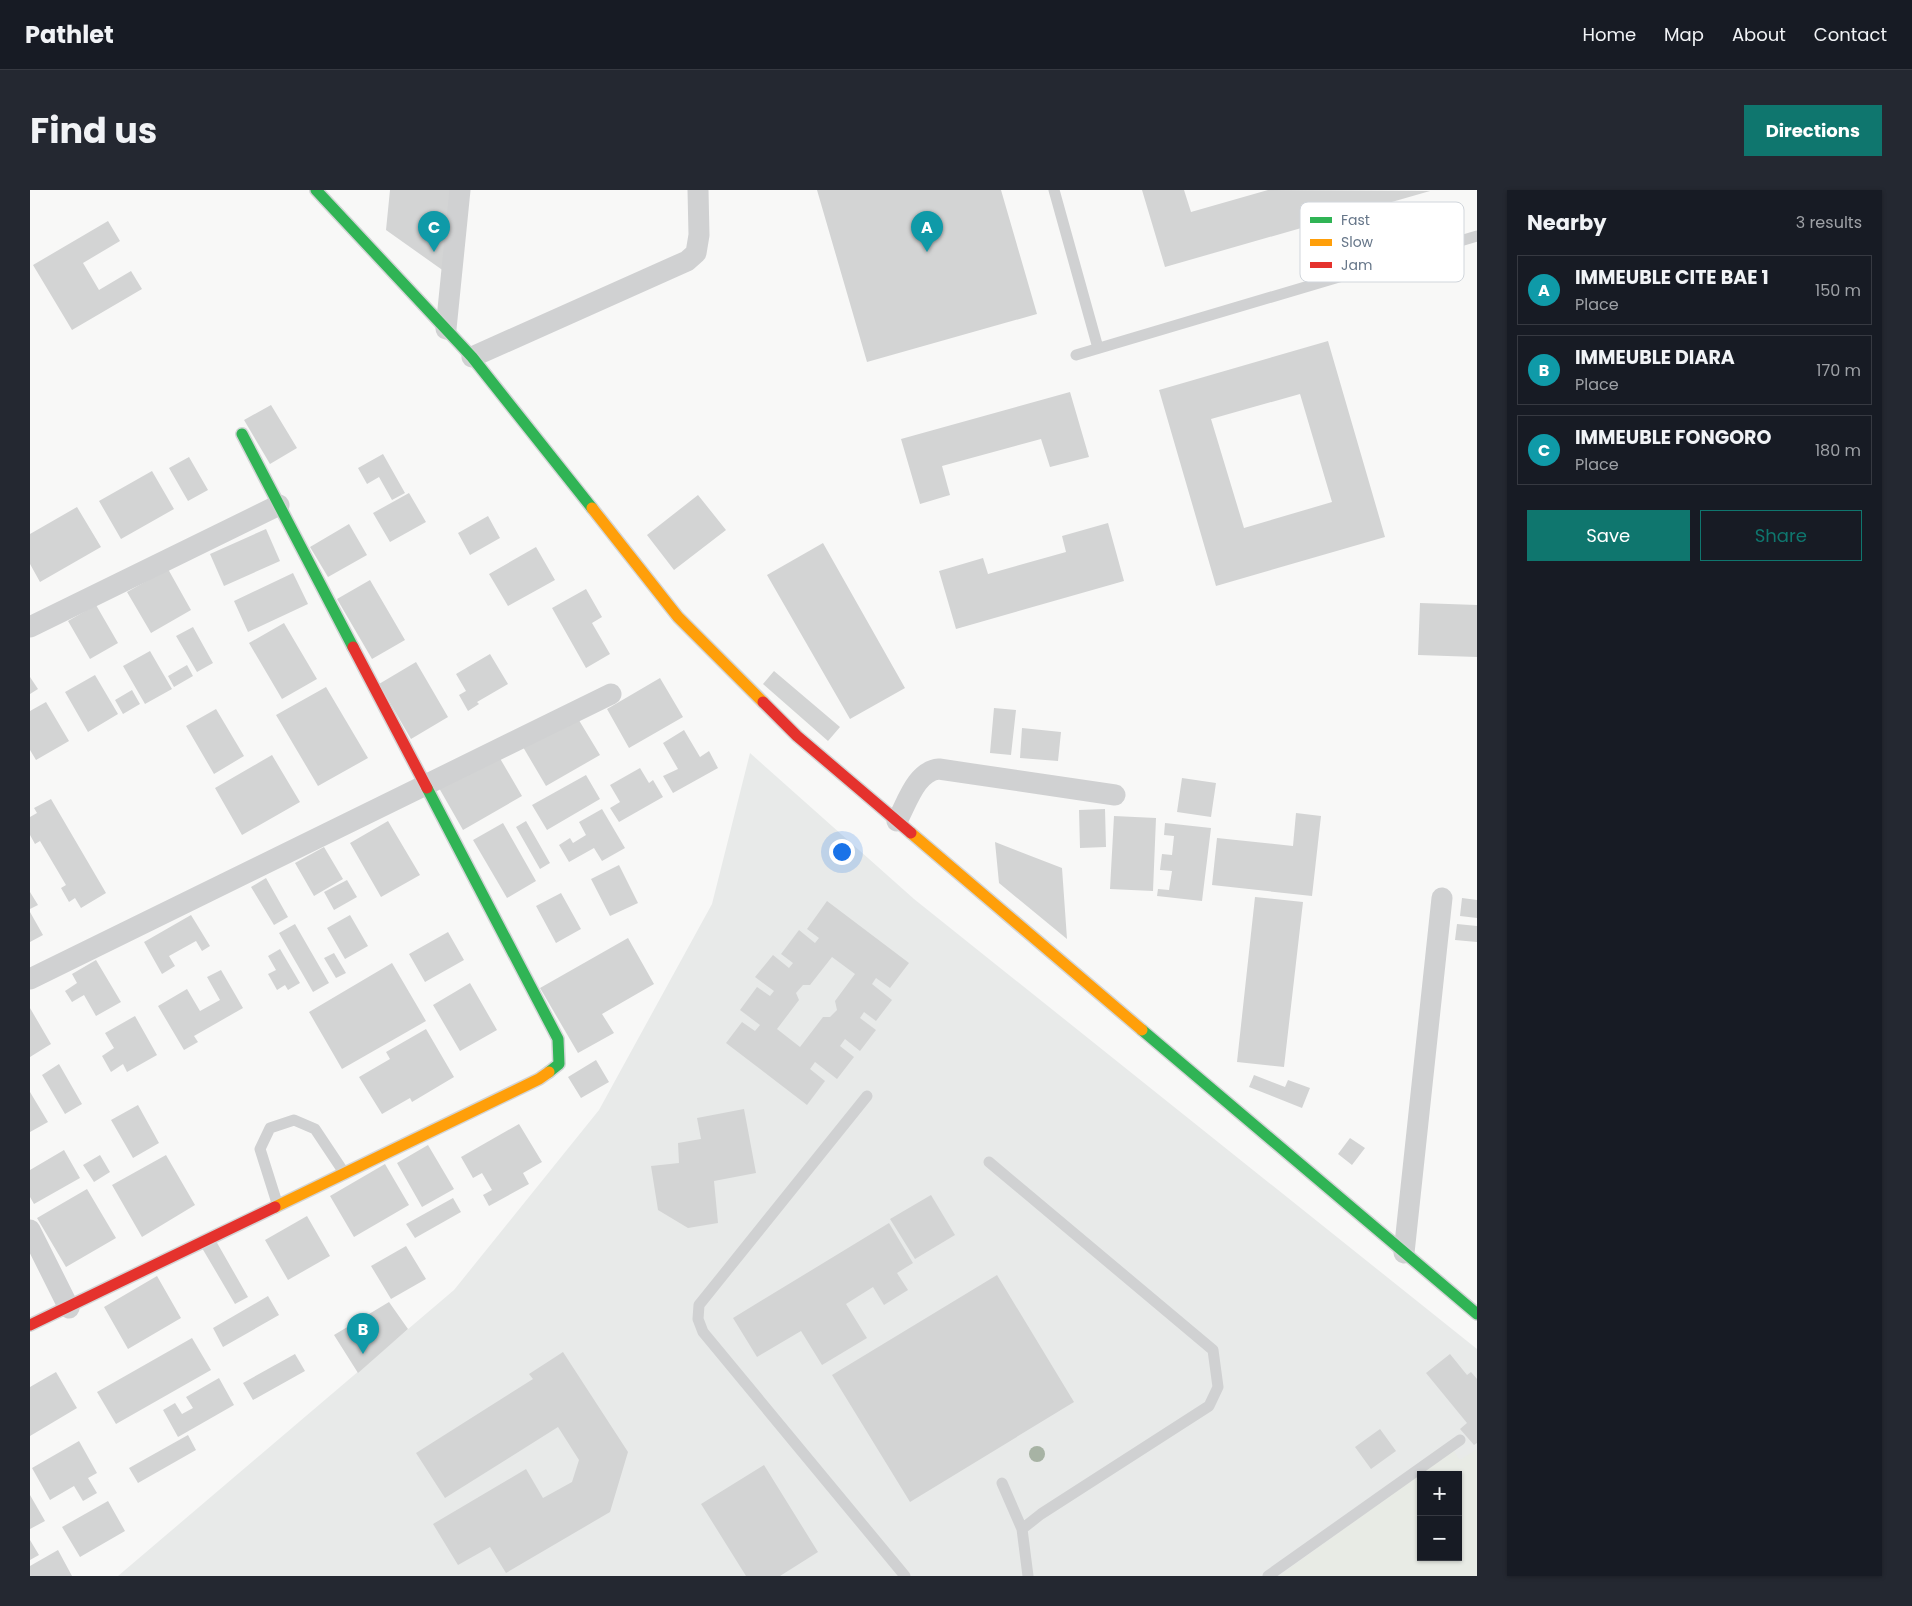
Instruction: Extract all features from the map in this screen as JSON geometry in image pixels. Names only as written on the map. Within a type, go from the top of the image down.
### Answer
[{"type":"street","points":[[316,190],[472,357],[678,617],[797,736],[1477,1314]]},
{"type":"street","points":[[446,330],[460,190]]},
{"type":"street","points":[[472,357],[687,261],[696,253],[699,235],[698,190]]},
{"type":"street","points":[[30,1325],[69,1308],[539,1079],[559,1064],[558,1039],[242,434]]},
{"type":"street","points":[[30,627],[279,505]]},
{"type":"street","points":[[30,980],[611,694]]},
{"type":"street","points":[[897,822],[920,778],[929,770],[939,769],[1115,795]]},
{"type":"street","points":[[1404,1253],[1442,898]]},
{"type":"street","points":[[30,1230],[69,1308]]},
{"type":"lane","points":[[1054,190],[1098,348]]},
{"type":"lane","points":[[1464,240],[1477,236]]},
{"type":"lane","points":[[1076,355],[1321,282]]},
{"type":"lane","points":[[867,1096],[699,1305],[698,1319],[703,1332],[905,1576]]},
{"type":"lane","points":[[278,1206],[260,1149],[270,1128],[294,1120],[315,1129],[345,1174]]},
{"type":"lane","points":[[989,1162],[1213,1350],[1218,1387],[1209,1406],[1040,1514],[1022,1529]]},
{"type":"lane","points":[[1268,1576],[1460,1440]]},
{"type":"lane","points":[[1002,1483],[1022,1529],[1028,1576]]},
{"type":"shaded area","points":[[750,753],[914,899],[1477,1349],[1477,1576],[118,1576],[454,1290],[599,1110],[712,904]]},
{"type":"shaded area","points":[[1477,1449],[1477,1576],[1279,1576],[1417,1476],[1417,1561],[1462,1561],[1462,1471],[1424,1471],[1453,1450],[1460,1460]]},
{"type":"building","points":[[390,190],[456,190],[448,274],[386,230]]},
{"type":"building","points":[[817,190],[1001,190],[1037,314],[867,362]]},
{"type":"building","points":[[1142,190],[1184,190],[1191,212],[1268,190],[1430,191],[1392,202],[1300,202],[1300,228],[1165,267]]},
{"type":"building","points":[[108,221],[120,241],[83,263],[99,290],[131,271],[142,289],[72,330],[33,265]]},
{"type":"building","points":[[1328,341],[1385,537],[1216,586],[1159,390]],"holes":[[[1300,394],[1332,502],[1244,528],[1211,419]]]},
{"type":"building","points":[[1070,392],[1089,457],[1050,467],[1041,439],[942,466],[950,495],[920,504],[901,439]]},
{"type":"building","points":[[271,405],[297,448],[270,464],[244,420]]},
{"type":"building","points":[[383,454],[405,493],[392,500],[379,477],[367,484],[358,468]]},
{"type":"building","points":[[189,457],[208,490],[188,501],[169,468]]},
{"type":"building","points":[[152,471],[174,509],[121,539],[99,501]]},
{"type":"building","points":[[409,493],[426,522],[390,542],[373,513]]},
{"type":"building","points":[[698,495],[726,530],[674,570],[647,535]]},
{"type":"building","points":[[77,507],[101,547],[40,582],[30,564],[30,534]]},
{"type":"building","points":[[488,516],[500,538],[470,555],[458,533]]},
{"type":"building","points":[[1108,523],[1124,581],[956,629],[939,571],[983,558],[988,574],[1066,552],[1062,536]]},
{"type":"building","points":[[349,524],[367,555],[328,577],[310,547]]},
{"type":"building","points":[[266,529],[280,561],[224,586],[210,554]]},
{"type":"building","points":[[823,543],[905,688],[850,719],[767,575]]},
{"type":"building","points":[[536,547],[555,580],[508,606],[489,574]]},
{"type":"building","points":[[168,569],[191,610],[151,633],[127,592]]},
{"type":"building","points":[[293,573],[308,604],[248,632],[234,601]]},
{"type":"building","points":[[370,580],[405,640],[372,659],[337,599]]},
{"type":"building","points":[[586,589],[602,617],[592,623],[610,654],[586,668],[552,608]]},
{"type":"building","points":[[1420,603],[1477,605],[1477,657],[1418,655]]},
{"type":"building","points":[[96,605],[118,643],[90,659],[68,621]]},
{"type":"building","points":[[284,623],[317,679],[282,699],[249,643]]},
{"type":"building","points":[[193,627],[213,663],[197,672],[176,636]]},
{"type":"building","points":[[150,651],[172,689],[145,704],[123,666]]},
{"type":"building","points":[[490,654],[508,684],[477,702],[479,704],[468,711],[459,695],[466,691],[456,674]]},
{"type":"building","points":[[416,662],[448,717],[411,739],[379,684]]},
{"type":"building","points":[[187,665],[193,676],[174,687],[168,676]]},
{"type":"building","points":[[774,671],[840,727],[828,741],[763,684]]},
{"type":"building","points":[[95,675],[118,714],[88,732],[65,692]]},
{"type":"building","points":[[30,677],[38,689],[30,694]]},
{"type":"building","points":[[660,678],[683,717],[629,748],[607,709]]},
{"type":"building","points":[[326,687],[368,758],[318,786],[276,715]]},
{"type":"building","points":[[132,690],[140,704],[123,714],[115,700]]},
{"type":"building","points":[[46,702],[69,741],[36,760],[30,750],[30,711]]},
{"type":"building","points":[[994,708],[1016,710],[1011,755],[990,753]]},
{"type":"building","points":[[216,709],[244,756],[214,774],[186,726]]},
{"type":"building","points":[[577,717],[600,755],[546,786],[523,747]]},
{"type":"building","points":[[1022,728],[1061,732],[1058,761],[1020,758]]},
{"type":"building","points":[[684,730],[700,757],[709,751],[718,768],[673,793],[663,776],[678,769],[663,743]]},
{"type":"building","points":[[272,755],[300,802],[242,835],[215,788]]},
{"type":"building","points":[[498,755],[522,796],[463,830],[439,788]]},
{"type":"building","points":[[640,768],[649,783],[653,780],[663,797],[619,822],[610,808],[620,802],[610,785]]},
{"type":"building","points":[[586,775],[600,799],[547,830],[532,805]]},
{"type":"building","points":[[1182,778],[1216,783],[1211,817],[1177,812]]},
{"type":"building","points":[[51,799],[106,893],[81,908],[75,898],[69,902],[61,888],[66,885],[40,841],[35,844],[30,835],[30,817],[37,813],[34,808]]},
{"type":"building","points":[[602,809],[625,848],[602,861],[594,848],[569,862],[559,845],[570,838],[573,843],[586,835],[579,822]]},
{"type":"building","points":[[1105,809],[1106,847],[1080,848],[1079,810]]},
{"type":"building","points":[[1296,813],[1321,816],[1312,896],[1212,885],[1217,838],[1293,846]]},
{"type":"building","points":[[1114,816],[1156,818],[1153,891],[1110,889]]},
{"type":"building","points":[[388,821],[420,875],[381,897],[350,843]]},
{"type":"building","points":[[526,821],[550,863],[540,869],[516,827]]},
{"type":"building","points":[[503,823],[536,881],[507,898],[473,840]]},
{"type":"building","points":[[1165,823],[1211,828],[1202,901],[1157,896],[1158,889],[1169,890],[1172,871],[1160,870],[1162,854],[1172,855],[1174,836],[1164,835]]},
{"type":"building","points":[[995,842],[1062,868],[1067,939],[999,883]]},
{"type":"building","points":[[324,847],[343,879],[314,896],[295,863]]},
{"type":"building","points":[[619,865],[638,903],[610,916],[591,879]]},
{"type":"building","points":[[266,878],[288,917],[274,925],[251,887]]},
{"type":"building","points":[[347,880],[357,897],[334,910],[324,892]]},
{"type":"building","points":[[30,892],[38,905],[30,909]]},
{"type":"building","points":[[561,893],[581,929],[556,943],[536,906]]},
{"type":"building","points":[[1255,897],[1303,902],[1284,1067],[1237,1062]]},
{"type":"building","points":[[1462,898],[1477,900],[1477,918],[1460,916]]},
{"type":"building","points":[[827,901],[909,963],[890,988],[876,978],[872,984],[892,1000],[876,1021],[864,1012],[860,1018],[876,1030],[860,1051],[845,1039],[840,1046],[854,1057],[837,1079],[815,1062],[810,1069],[825,1081],[807,1105],[726,1043],[742,1022],[755,1031],[760,1025],[740,1010],[757,987],[770,996],[774,991],[755,977],[773,955],[789,968],[793,963],[781,954],[799,930],[815,943],[819,938],[807,929]],"holes":[[[832,957],[855,974],[835,1001],[837,1010],[830,1017],[823,1017],[800,1047],[777,1029],[799,1000],[796,993],[803,985],[810,985]]]},
{"type":"building","points":[[30,912],[43,935],[30,942]]},
{"type":"building","points":[[191,915],[210,946],[202,951],[196,941],[169,956],[175,966],[162,974],[144,942]]},
{"type":"building","points":[[350,915],[368,946],[345,959],[327,928]]},
{"type":"building","points":[[295,924],[329,983],[313,992],[279,933]]},
{"type":"building","points":[[1457,924],[1477,926],[1477,942],[1455,940]]},
{"type":"building","points":[[448,932],[464,960],[425,982],[409,954]]},
{"type":"building","points":[[628,938],[654,984],[602,1014],[614,1033],[578,1053],[540,988]]},
{"type":"building","points":[[280,949],[300,983],[288,990],[285,985],[277,990],[268,974],[276,970],[268,956]]},
{"type":"building","points":[[334,953],[346,973],[336,978],[324,958]]},
{"type":"building","points":[[96,960],[121,1002],[96,1016],[84,995],[72,1002],[65,991],[77,983],[72,974]]},
{"type":"building","points":[[392,963],[426,1021],[342,1069],[309,1012]]},
{"type":"building","points":[[221,970],[243,1008],[194,1036],[198,1042],[184,1050],[158,1006],[187,989],[200,1011],[220,1000],[207,977]]},
{"type":"building","points":[[470,983],[497,1030],[460,1051],[433,1005]]},
{"type":"building","points":[[30,1008],[51,1044],[30,1057]]},
{"type":"building","points":[[135,1016],[157,1055],[127,1072],[123,1064],[111,1072],[102,1056],[114,1048],[105,1033]]},
{"type":"building","points":[[426,1029],[454,1077],[412,1102],[410,1098],[382,1114],[359,1077],[390,1059],[386,1052]]},
{"type":"building","points":[[596,1060],[609,1082],[581,1098],[568,1077]]},
{"type":"building","points":[[59,1064],[82,1104],[65,1114],[42,1075]]},
{"type":"building","points":[[1254,1075],[1285,1087],[1288,1080],[1310,1088],[1302,1108],[1249,1087]]},
{"type":"building","points":[[30,1092],[48,1122],[30,1132]]},
{"type":"building","points":[[138,1105],[159,1143],[133,1158],[111,1120]]},
{"type":"building","points":[[744,1109],[756,1173],[714,1181],[718,1223],[688,1228],[658,1210],[651,1166],[679,1163],[678,1143],[701,1139],[697,1118]]},
{"type":"building","points":[[519,1124],[542,1162],[523,1173],[529,1184],[489,1206],[483,1195],[492,1190],[482,1173],[473,1178],[461,1157]]},
{"type":"building","points":[[1350,1138],[1365,1148],[1352,1165],[1338,1154]]},
{"type":"building","points":[[428,1145],[454,1189],[422,1207],[397,1163]]},
{"type":"building","points":[[64,1150],[80,1178],[34,1204],[30,1197],[30,1170]]},
{"type":"building","points":[[100,1155],[110,1172],[94,1182],[83,1165]]},
{"type":"building","points":[[166,1155],[195,1205],[142,1237],[112,1185]]},
{"type":"building","points":[[385,1164],[409,1205],[354,1237],[330,1196]]},
{"type":"building","points":[[87,1189],[116,1238],[66,1267],[37,1218]]},
{"type":"building","points":[[931,1195],[955,1235],[915,1259],[890,1219]]},
{"type":"building","points":[[453,1198],[461,1212],[415,1238],[406,1224]]},
{"type":"building","points":[[307,1216],[330,1256],[288,1280],[265,1240]]},
{"type":"building","points":[[889,1223],[913,1263],[897,1273],[908,1290],[884,1305],[873,1287],[846,1304],[867,1338],[822,1365],[801,1331],[757,1357],[733,1318]]},
{"type":"building","points":[[216,1241],[248,1297],[235,1304],[202,1248]]},
{"type":"building","points":[[406,1246],[426,1279],[391,1299],[371,1266]]},
{"type":"building","points":[[997,1275],[1074,1402],[910,1502],[832,1375]]},
{"type":"building","points":[[157,1276],[181,1318],[128,1349],[104,1307]]},
{"type":"building","points":[[268,1296],[279,1315],[223,1347],[213,1328]]},
{"type":"building","points":[[389,1302],[408,1329],[358,1373],[334,1335]]},
{"type":"building","points":[[192,1338],[211,1370],[116,1424],[97,1392]]},
{"type":"building","points":[[563,1352],[628,1452],[610,1512],[506,1573],[490,1547],[458,1565],[433,1524],[526,1469],[543,1498],[572,1482],[579,1460],[558,1427],[445,1498],[416,1453],[533,1379],[529,1374]]},
{"type":"building","points":[[295,1354],[305,1371],[253,1400],[243,1383]]},
{"type":"building","points":[[1450,1354],[1467,1375],[1471,1372],[1477,1379],[1477,1443],[1474,1445],[1460,1429],[1467,1423],[1426,1373]]},
{"type":"building","points":[[56,1372],[77,1408],[30,1436],[30,1387]]},
{"type":"building","points":[[219,1378],[234,1405],[178,1437],[163,1410],[175,1403],[182,1414],[193,1408],[186,1397]]},
{"type":"building","points":[[1380,1429],[1396,1451],[1371,1469],[1355,1447]]},
{"type":"building","points":[[188,1435],[196,1450],[138,1483],[129,1468]]},
{"type":"building","points":[[79,1441],[97,1473],[88,1478],[97,1493],[83,1501],[74,1486],[50,1500],[32,1468]]},
{"type":"building","points":[[764,1465],[818,1552],[780,1576],[746,1576],[701,1504]]},
{"type":"building","points":[[30,1495],[45,1521],[30,1529]]},
{"type":"building","points":[[108,1501],[125,1531],[80,1557],[62,1527]]},
{"type":"building","points":[[30,1540],[39,1555],[30,1560]]},
{"type":"building","points":[[58,1550],[72,1576],[30,1576],[30,1566]]},
{"type":"traffic: fast","points":[[316,190],[472,357],[592,508]]},
{"type":"traffic: fast","points":[[242,434],[353,647]]},
{"type":"traffic: fast","points":[[427,788],[558,1039],[559,1064],[549,1072]]},
{"type":"traffic: fast","points":[[1142,1030],[1477,1314]]},
{"type":"traffic: slow","points":[[592,508],[678,617],[763,702]]},
{"type":"traffic: slow","points":[[911,833],[1142,1030]]},
{"type":"traffic: slow","points":[[275,1207],[539,1079],[549,1072]]},
{"type":"traffic: jam","points":[[353,647],[427,788]]},
{"type":"traffic: jam","points":[[763,702],[797,736],[911,833]]},
{"type":"traffic: jam","points":[[30,1325],[275,1207]]},
{"type":"place","name":"IMMEUBLE FONGORO","points":[[434,252]]},
{"type":"place","name":"IMMEUBLE CITE BAE 1","points":[[927,252]]},
{"type":"place","name":"IMMEUBLE DIARA","points":[[363,1354]]}]
